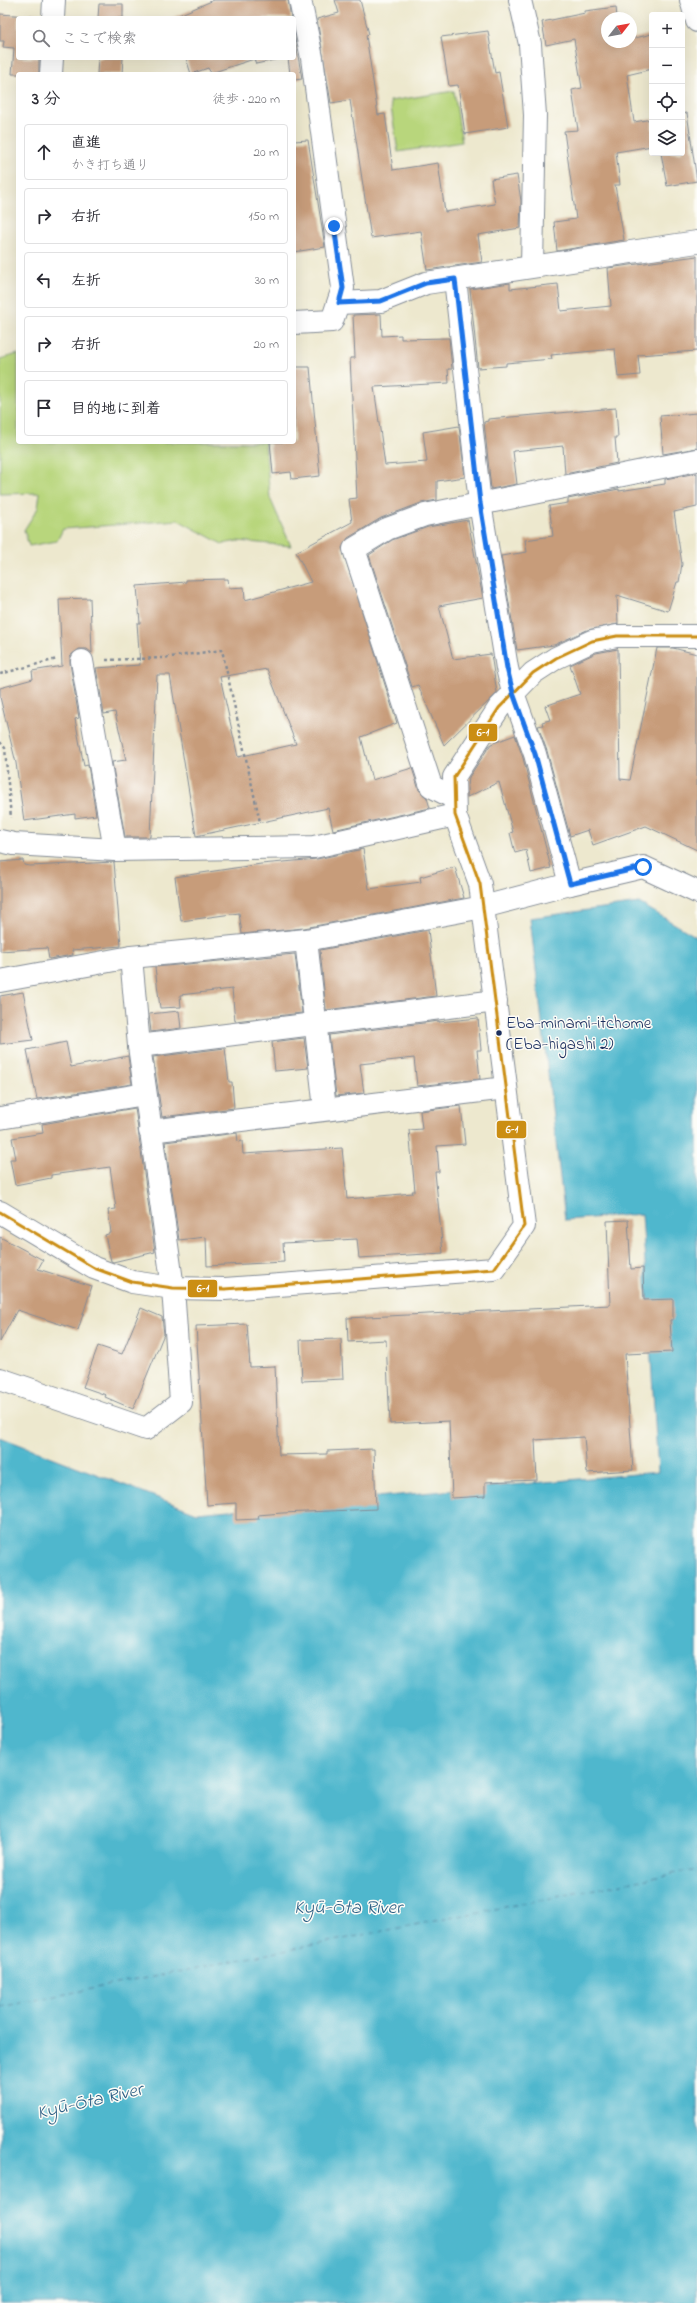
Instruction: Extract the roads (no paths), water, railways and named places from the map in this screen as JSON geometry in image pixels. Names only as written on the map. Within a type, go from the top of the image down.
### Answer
[{"type":"street","points":[[53,16],[54,0]]},
{"type":"street","points":[[296,323],[332,321],[343,288],[312,58],[300,0]]},
{"type":"street","points":[[520,0],[530,44],[535,115],[532,266]]},
{"type":"street","points":[[691,0],[697,21]]},
{"type":"street","points":[[51,72],[52,60]]},
{"type":"street","points":[[339,303],[381,301],[426,283],[697,242]]},
{"type":"street","points":[[455,279],[480,503],[507,668],[513,693],[535,754],[570,884]]},
{"type":"street","points":[[455,807],[431,786],[354,549],[387,529],[425,515],[697,460]]},
{"type":"street","points":[[0,1212],[94,1268],[132,1282],[173,1288],[226,1289],[494,1269],[524,1226],[480,884],[455,807],[454,777],[499,708],[533,673],[556,658],[592,641],[617,636],[697,636]]},
{"type":"street","points":[[82,660],[115,850]]},
{"type":"street","points":[[7,843],[115,850],[314,848],[455,807]]},
{"type":"street","points":[[0,981],[131,957],[306,940],[483,907],[570,884],[643,867],[697,892]]},
{"type":"street","points":[[306,940],[326,1110]]},
{"type":"street","points":[[0,1379],[146,1429],[181,1402],[173,1288],[145,1094],[131,957]]},
{"type":"street","points":[[139,1046],[496,1001]]},
{"type":"street","points":[[150,1130],[506,1088]]},
{"type":"street","points":[[0,1118],[145,1094]]},
{"type":"water","name":"Kyū-Ōta River","points":[[639,903],[697,937],[697,2303],[0,2303],[0,1437],[197,1513],[658,1472],[642,1214],[565,1220],[530,918]]},
{"type":"place","name":"Eba-minami-itchome (Eba-higashi 2)","points":[[499,1033]]}]
